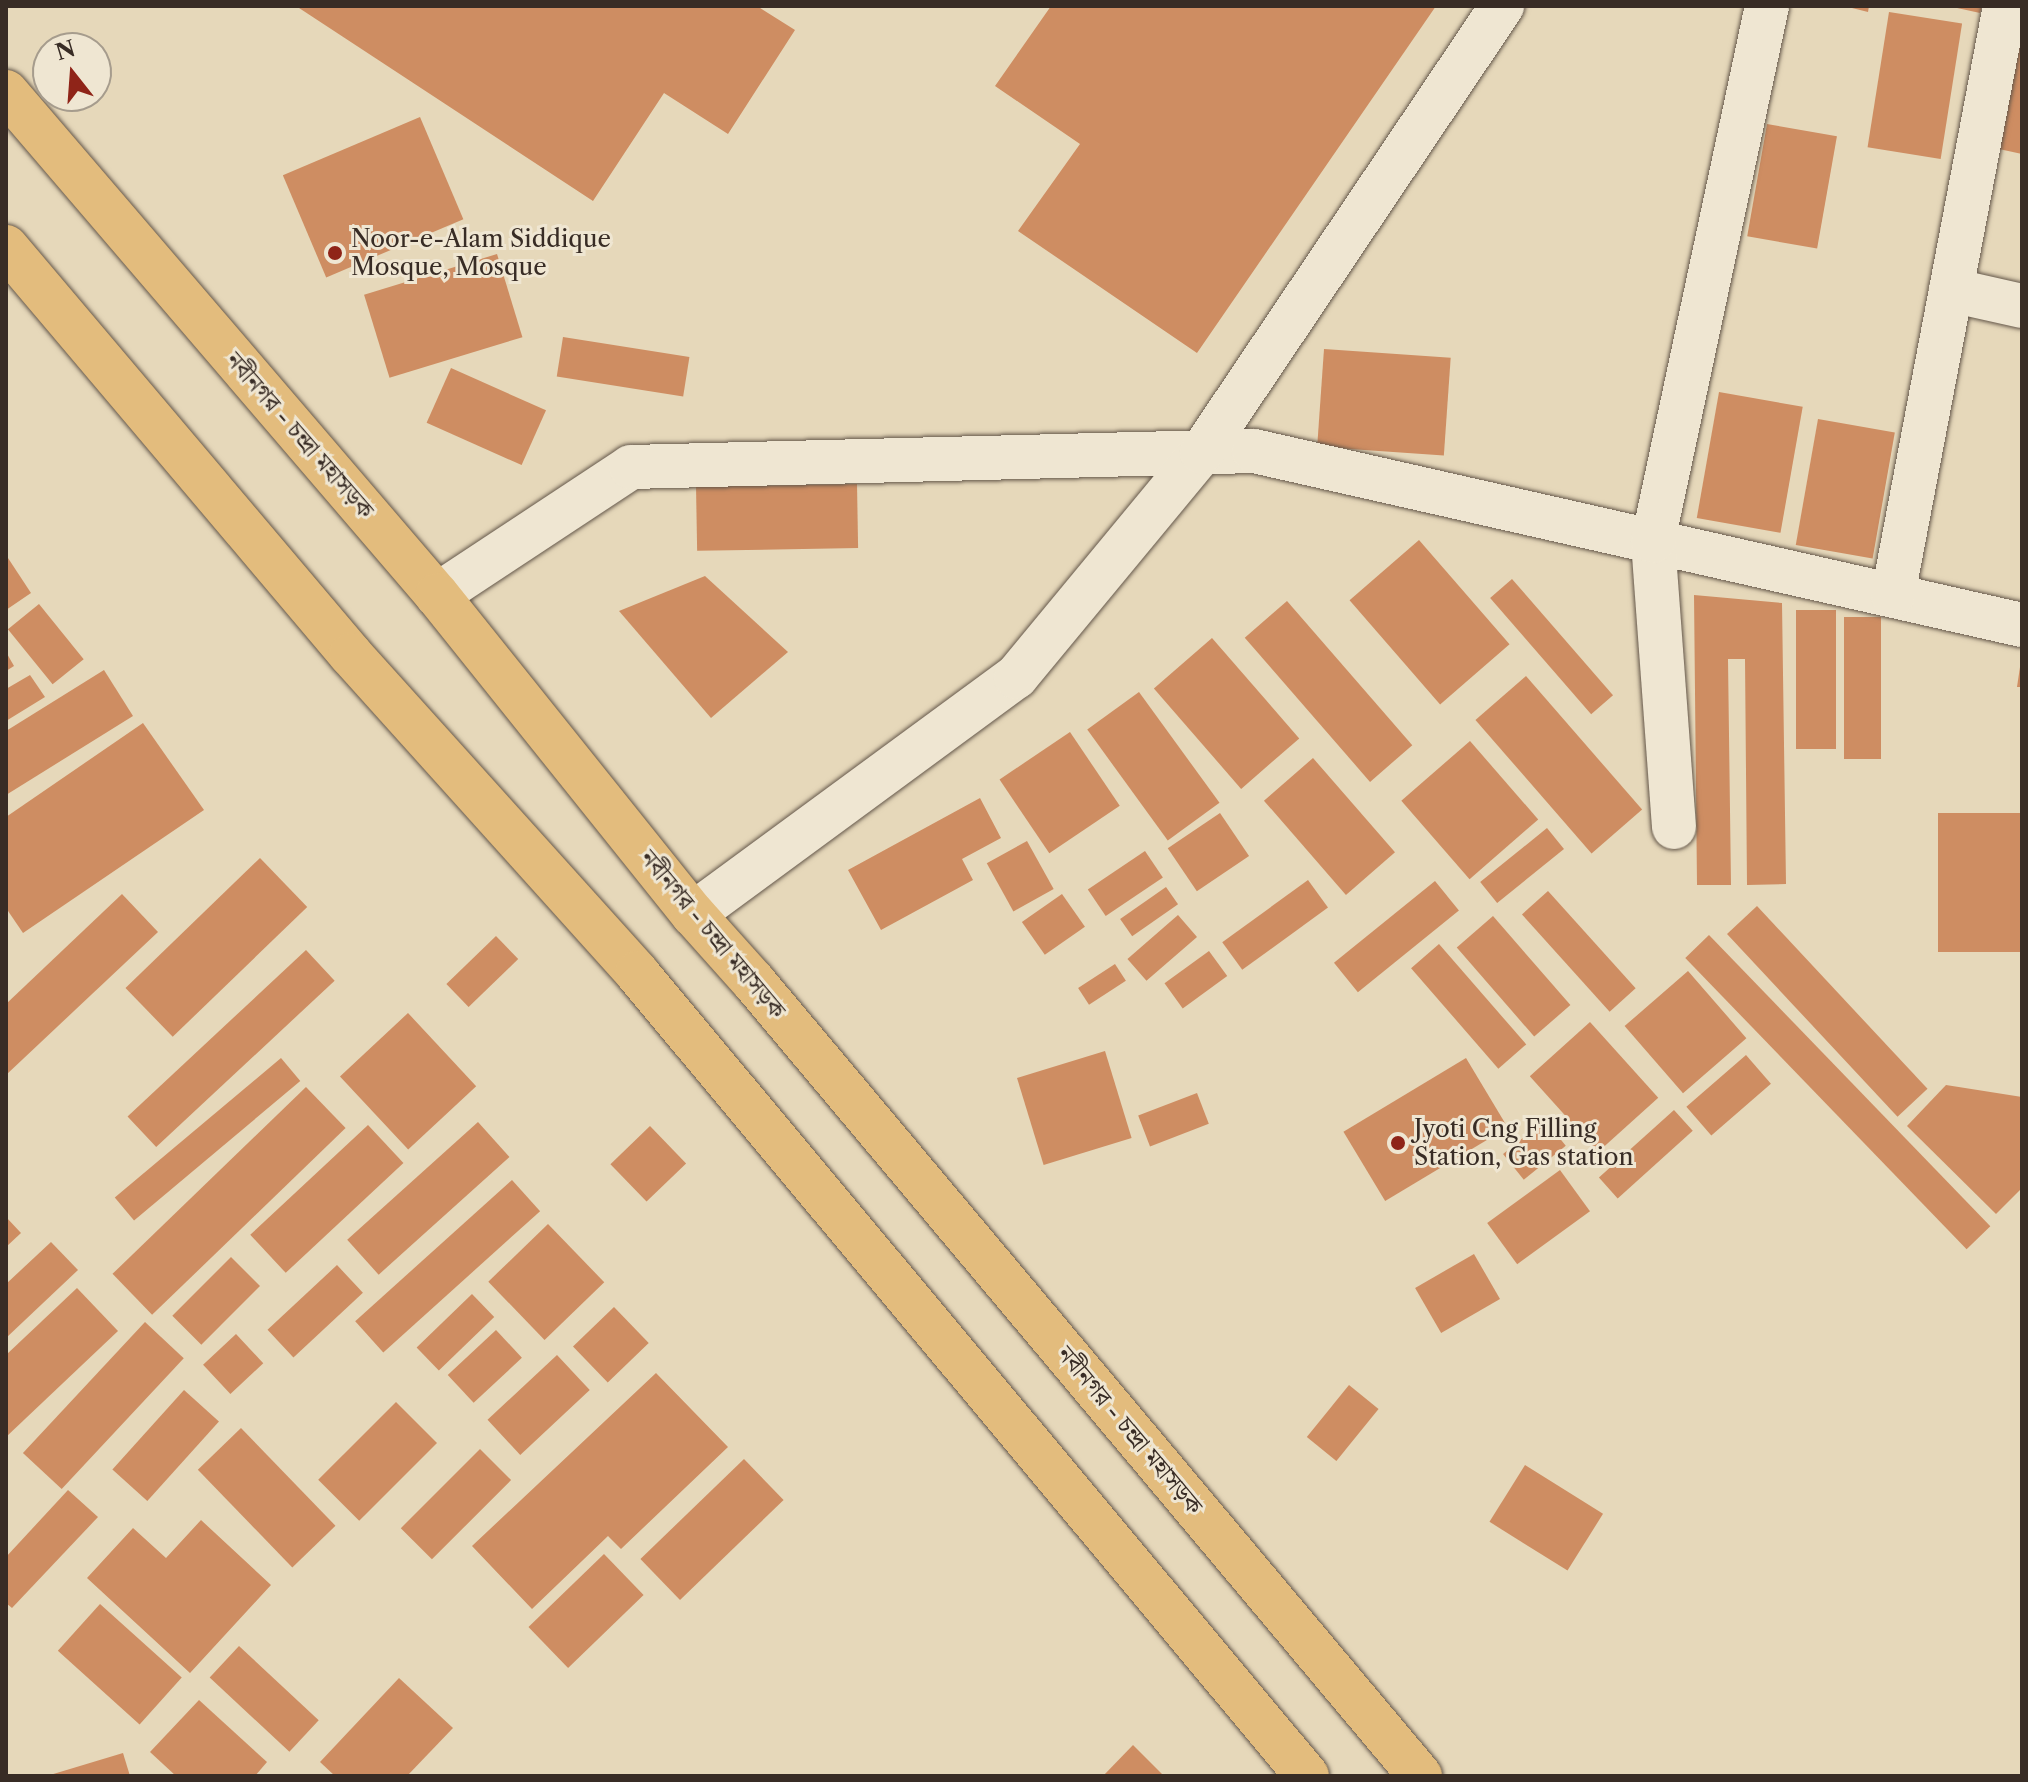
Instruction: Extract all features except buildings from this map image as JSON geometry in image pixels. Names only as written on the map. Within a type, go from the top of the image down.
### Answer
[{"type":"highway","name":"নবীনগর - চন্দ্রা মহাসড়ক","points":[[6,92],[437,595],[693,914],[773,1005],[1420,1776]]},
{"type":"highway","points":[[6,247],[351,655],[637,973],[1307,1776]]},
{"type":"street","points":[[693,914],[1016,677],[1202,452],[1502,6]]},
{"type":"street","points":[[1674,827],[1653,541],[1767,6]]},
{"type":"street","points":[[1893,595],[1951,290],[2009,20]]},
{"type":"street","points":[[1951,290],[2022,306]]},
{"type":"street","points":[[437,595],[631,467],[1254,451],[2022,625]]},
{"type":"place","name":"Noor-e-Alam Siddique Mosque, Mosque","points":[[335,253]]},
{"type":"place","name":"Jyoti Cng Filling Station, Gas station","points":[[1398,1143]]}]
